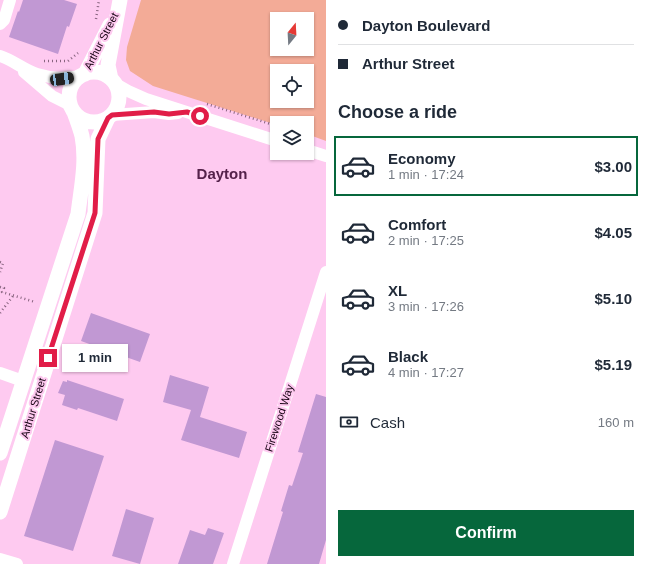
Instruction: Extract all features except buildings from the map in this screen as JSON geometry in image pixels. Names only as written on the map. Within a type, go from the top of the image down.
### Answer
[{"type":"street","points":[[0,24],[4,20],[10,0]]},
{"type":"street","name":"Arthur Street","points":[[83,75],[119,4]]},
{"type":"street","name":"Arthur Street","points":[[112,81],[108,65],[119,4]]},
{"type":"street","points":[[5,58],[52,96],[72,109],[81,119],[90,122],[99,122],[110,117],[154,112],[169,114],[187,112]]},
{"type":"street","points":[[5,58],[36,74],[58,78],[98,73],[128,91],[146,99],[270,139]]},
{"type":"street","points":[[72,109],[69,100],[70,90],[75,82],[83,75]]},
{"type":"street","points":[[110,117],[118,107],[119,102],[119,92],[112,81]]},
{"type":"street","name":"Arthur Street","points":[[0,453],[78,214],[83,176],[84,152],[82,135],[72,109]]},
{"type":"street","name":"Arthur Street","points":[[0,512],[95,213],[98,139],[110,117]]},
{"type":"street","points":[[314,152],[326,156]]},
{"type":"street","name":"Firewood Way","points":[[233,564],[326,272]]},
{"type":"street","points":[[0,373],[23,381]]},
{"type":"street","points":[[0,559],[17,564]]},
{"type":"path","points":[[95,21],[99,0]]},
{"type":"path","points":[[37,59],[52,62],[68,61],[83,48]]},
{"type":"path","points":[[58,78],[63,62]]},
{"type":"path","points":[[202,102],[270,124]]},
{"type":"path","points":[[0,262],[3,262],[0,272]]},
{"type":"path","points":[[0,287],[4,288],[2,292],[35,303]]},
{"type":"path","points":[[0,313],[13,296]]},
{"type":"shaded area","points":[[141,0],[326,0],[326,141],[314,137],[314,116],[270,116],[270,123],[153,86],[130,71],[126,60],[127,47]]},
{"type":"district","name":"Dayton","points":[[222,174]]},
{"type":"route","points":[[48,358],[95,213],[98,139],[108,118],[112,115],[154,112],[169,114],[187,112],[200,116]]}]
